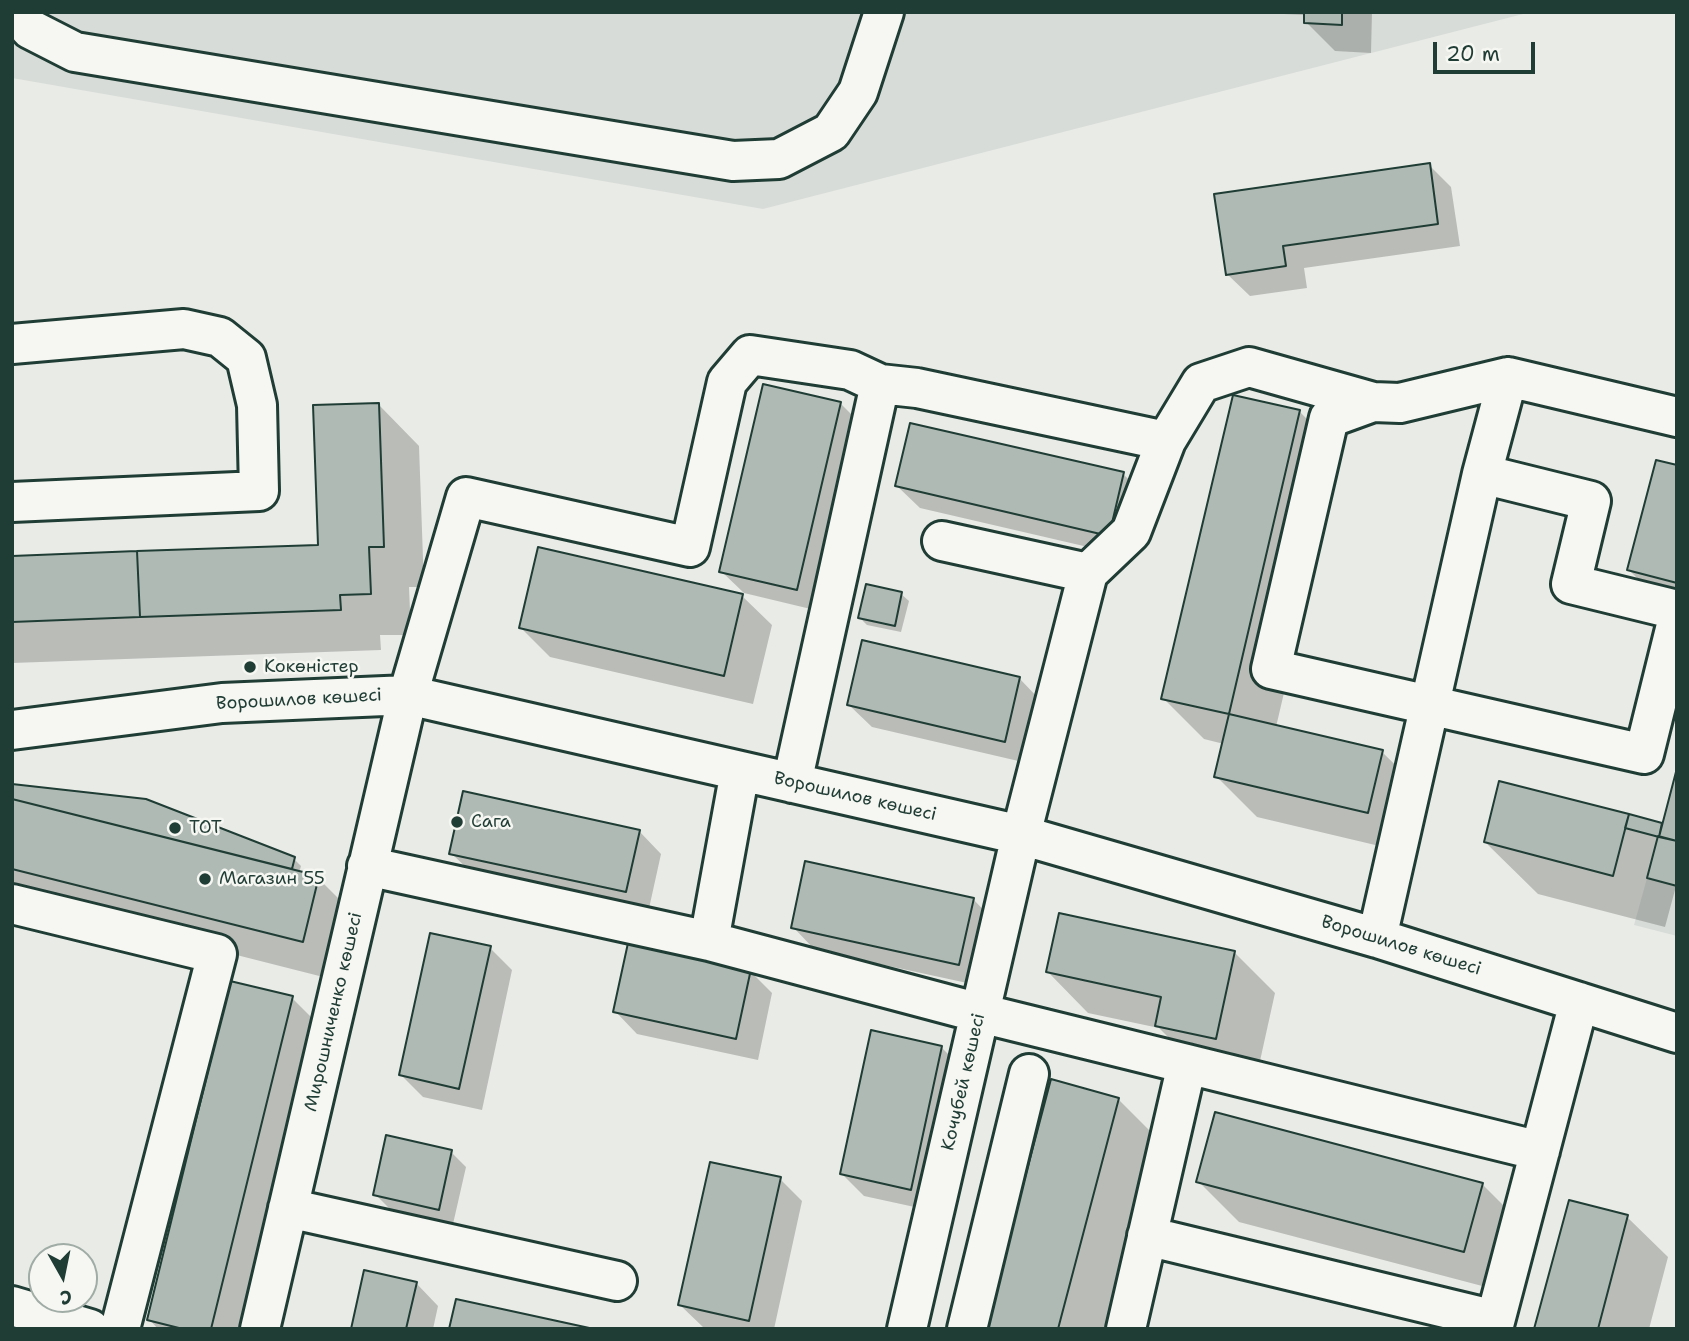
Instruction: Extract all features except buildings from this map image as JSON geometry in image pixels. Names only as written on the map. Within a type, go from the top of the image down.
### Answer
[{"type":"street","points":[[17,12],[30,29],[75,52],[733,161],[779,159],[831,132],[858,92],[884,12]]},
{"type":"street","points":[[12,344],[184,329],[220,337],[246,358],[257,405],[259,491],[12,502]]},
{"type":"street","name":"Мирошниченко көшесі","points":[[260,1329],[408,695],[466,497],[690,547],[727,382],[750,355],[850,370],[880,384]]},
{"type":"street","points":[[942,541],[1088,573],[1131,532],[1166,441],[1201,383],[1249,367],[1373,402],[1400,403],[1508,377],[1677,417]]},
{"type":"street","points":[[1377,938],[1482,474],[1508,377]]},
{"type":"street","points":[[792,783],[880,384],[917,387],[1166,441]]},
{"type":"street","points":[[1373,402],[1329,418],[1271,669],[1644,754],[1677,621]]},
{"type":"street","points":[[1482,474],[1591,501],[1571,584],[1677,610]]},
{"type":"street","name":"Кочубей көшесі","points":[[907,1329],[1021,835],[1088,573]]},
{"type":"street","name":"Ворошилов көшесі","points":[[12,730],[222,703],[408,695],[1021,835],[1377,938],[1677,1033]]},
{"type":"street","points":[[709,941],[740,771]]},
{"type":"street","points":[[368,866],[709,941],[980,1013],[1540,1151]]},
{"type":"street","points":[[12,904],[218,954],[120,1329]]},
{"type":"street","points":[[1147,1236],[1494,1324],[1579,1002]]},
{"type":"street","points":[[1126,1329],[1187,1064]]},
{"type":"street","points":[[967,1329],[1029,1074]]},
{"type":"street","points":[[288,1208],[617,1281]]},
{"type":"street","points":[[12,1306],[85,1328]]},
{"type":"shaded area","points":[[12,12],[1531,12],[763,209],[12,78]]},
{"type":"shaded area","points":[[1647,878],[1677,886],[1677,936],[1634,925]]},
{"type":"place","name":"Кокөністер","points":[[250,667]]},
{"type":"place","name":"Сага","points":[[457,822]]},
{"type":"place","name":"ТОТ","points":[[175,828]]},
{"type":"place","name":"Магазин 55","points":[[205,879]]}]
